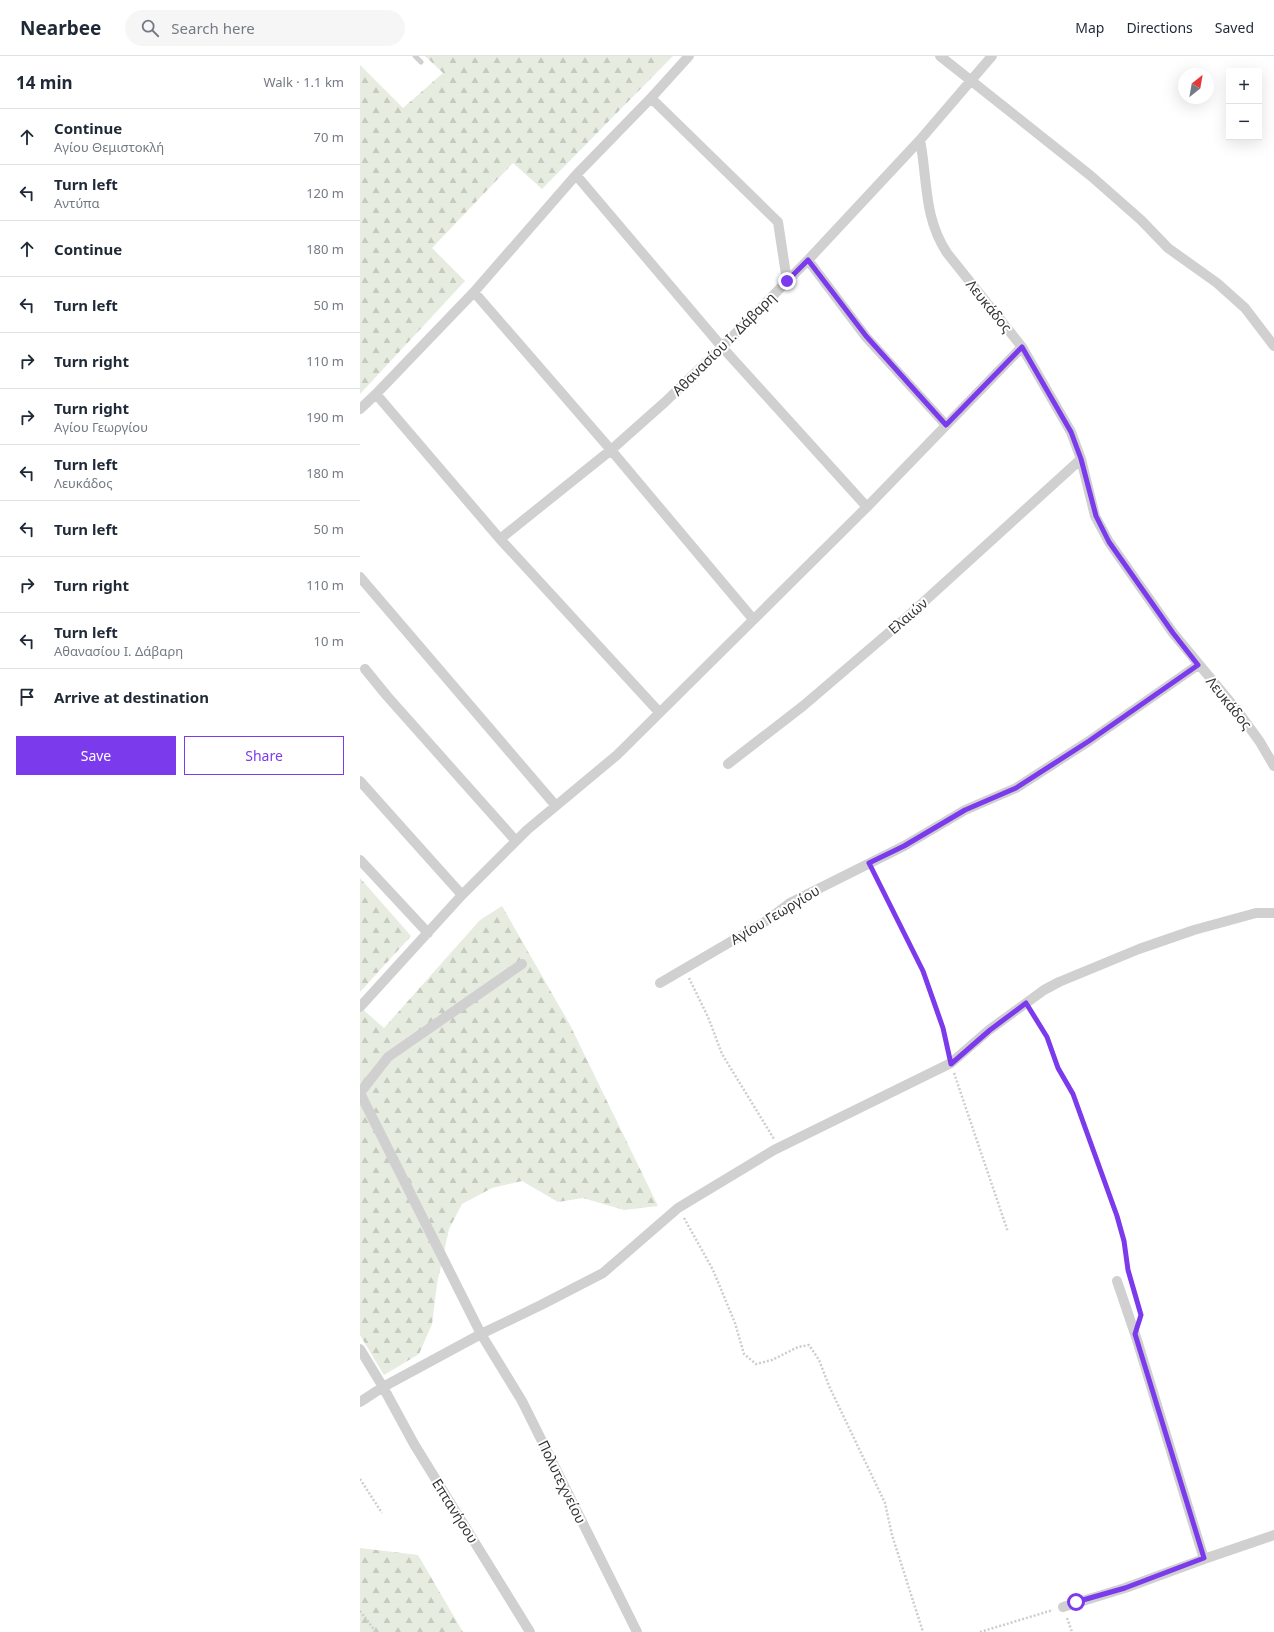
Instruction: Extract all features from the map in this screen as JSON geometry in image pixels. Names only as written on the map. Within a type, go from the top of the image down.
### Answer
[{"type":"street","points":[[360,409],[474,292],[576,175],[651,98],[689,56]]},
{"type":"street","points":[[940,56],[1091,176],[1141,220],[1168,248],[1217,282],[1245,308],[1274,346]]},
{"type":"street","name":"Αθανασίου Ι. Δάβαρη","points":[[500,539],[611,450],[665,402],[722,347],[808,260],[920,140],[992,56]]},
{"type":"street","points":[[651,98],[778,222],[787,281]]},
{"type":"street","name":"Λευκάδος","points":[[920,140],[924,162],[925,186],[931,220],[937,238],[947,253],[1022,347],[1071,432],[1081,459],[1096,516],[1109,542],[1173,633],[1236,709],[1260,742],[1274,766]]},
{"type":"street","points":[[576,175],[722,347],[867,507]]},
{"type":"street","points":[[808,260],[866,336],[946,425]]},
{"type":"street","points":[[474,292],[611,450],[754,619]]},
{"type":"street","points":[[360,1007],[462,894],[516,841],[617,754],[867,507],[1022,347]]},
{"type":"street","points":[[376,394],[500,539],[659,712]]},
{"type":"street","name":"Ελαιών","points":[[728,764],[803,706],[906,618],[1081,459]]},
{"type":"street","points":[[360,577],[556,806]]},
{"type":"street","name":"Αγίου Γεωργίου","points":[[660,983],[766,921],[790,903],[904,846],[965,810],[1016,788],[1089,741],[1198,665]]},
{"type":"street","points":[[365,669],[387,696],[516,841]]},
{"type":"street","points":[[360,781],[462,894]]},
{"type":"street","points":[[360,860],[428,933]]},
{"type":"street","points":[[360,1402],[383,1387],[481,1334],[603,1273],[678,1208],[780,1148],[951,1064],[990,1030],[1044,990],[1059,982],[1139,949],[1194,930],[1256,913],[1274,914]]},
{"type":"street","name":"Πολυτεχνείου","points":[[522,964],[388,1057],[360,1093],[481,1334],[522,1401],[637,1632]]},
{"type":"street","points":[[1117,1281],[1138,1340],[1204,1558]]},
{"type":"street","name":"Επτανήσου","points":[[360,1349],[383,1387],[414,1444],[530,1632]]},
{"type":"street","points":[[1063,1607],[1125,1588],[1204,1558],[1274,1535]]},
{"type":"lane","points":[[415,56],[421,62]]},
{"type":"path","points":[[869,863],[923,971],[943,1028],[951,1064],[1008,1232]]},
{"type":"path","points":[[684,968],[708,1017],[722,1054],[780,1148]]},
{"type":"path","points":[[1026,1003],[1047,1037],[1058,1068],[1073,1094],[1117,1216],[1124,1241],[1128,1270],[1137,1300]]},
{"type":"path","points":[[678,1208],[712,1270],[735,1323],[744,1354],[756,1364],[772,1360],[798,1347],[809,1345],[819,1360],[829,1386],[885,1503],[892,1535],[923,1632]]},
{"type":"path","points":[[360,1479],[382,1514]]},
{"type":"path","points":[[980,1632],[1063,1607],[1072,1632]]},
{"type":"path","points":[[360,1611],[376,1632]]},
{"type":"green space","points":[[425,56],[673,56],[542,189],[513,163],[432,248],[465,281],[360,394],[360,65],[403,108],[443,73]]},
{"type":"green space","points":[[360,878],[411,936],[360,992]]},
{"type":"green space","points":[[502,906],[570,1025],[658,1206],[624,1210],[583,1198],[558,1202],[522,1181],[492,1188],[462,1204],[449,1229],[437,1284],[432,1324],[419,1354],[384,1375],[360,1335],[360,1007],[384,1028],[480,920]]},
{"type":"green space","points":[[360,1548],[418,1555],[463,1632],[360,1632]]},
{"type":"route","points":[[787,281],[808,260],[866,336],[946,425],[1022,347],[1071,432],[1081,459],[1096,516],[1109,542],[1173,633],[1198,665],[1156,696],[1016,788],[965,810],[904,846],[869,863],[923,971],[943,1028],[951,1064],[990,1030],[1026,1003],[1047,1037],[1058,1068],[1073,1094],[1117,1216],[1124,1241],[1128,1270],[1141,1315],[1135,1334],[1204,1558],[1125,1588],[1076,1602]]}]
